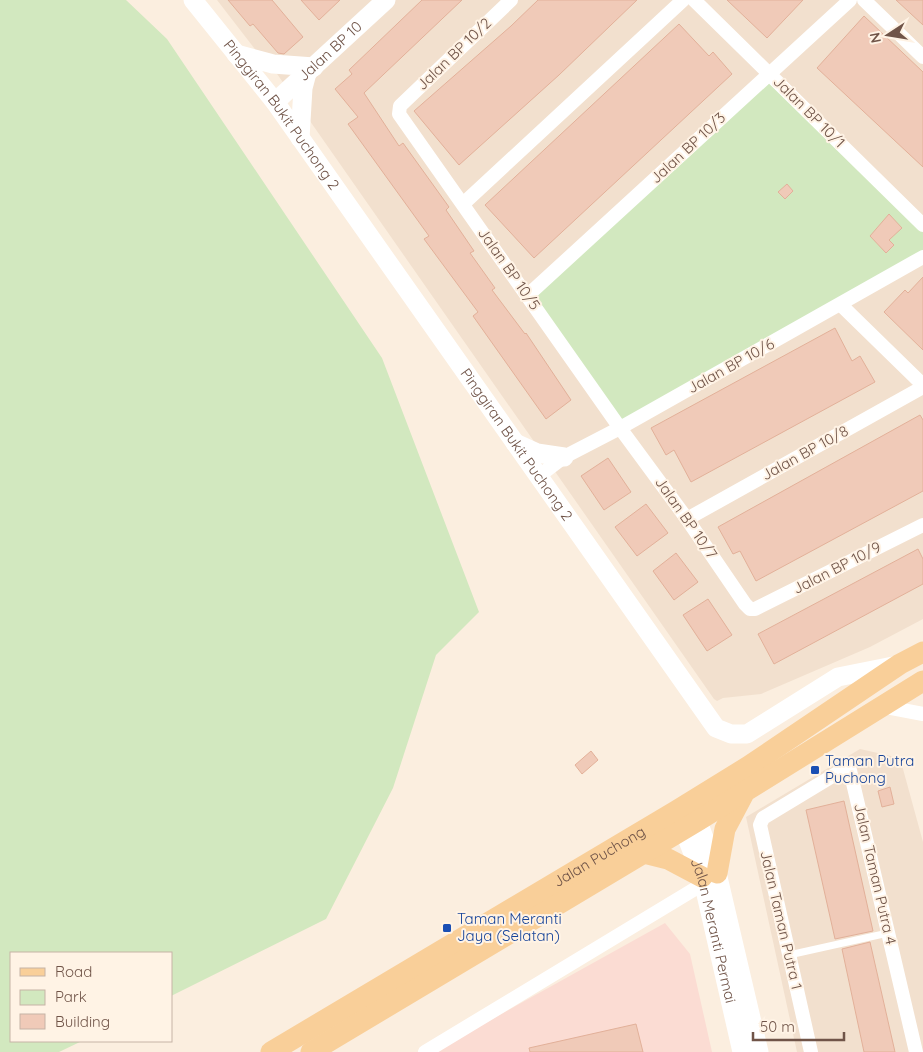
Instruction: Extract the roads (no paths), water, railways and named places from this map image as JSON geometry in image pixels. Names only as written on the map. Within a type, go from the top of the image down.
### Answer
[{"type":"main road","name":"Jalan Puchong","points":[[311,1052],[644,853],[749,766],[900,664],[923,652]]},
{"type":"main road","name":"Jalan Puchong","points":[[271,1052],[687,816],[744,792],[923,681]]},
{"type":"main road","points":[[644,853],[668,859],[707,878],[725,829],[744,792]]},
{"type":"street","name":"Pinggiran Bukit Puchong 2","points":[[193,0],[275,102],[716,728],[731,734],[747,734],[838,677],[900,664]]},
{"type":"street","name":"Jalan BP 10","points":[[275,102],[386,0]]},
{"type":"street","name":"Jalan BP 10/2","points":[[398,110],[510,0]]},
{"type":"street","points":[[463,204],[683,0]]},
{"type":"street","name":"Jalan BP 10/1","points":[[694,0],[923,225]]},
{"type":"street","name":"Jalan BP 10/3","points":[[527,296],[850,0]]},
{"type":"street","points":[[864,0],[923,57]]},
{"type":"street","points":[[236,54],[273,64],[311,70],[303,88],[300,138]]},
{"type":"street","name":"Jalan BP 10/5","points":[[398,110],[620,428]]},
{"type":"street","name":"Jalan BP 10/6","points":[[539,476],[564,457],[620,428],[923,257]]},
{"type":"street","points":[[840,304],[923,386]]},
{"type":"street","name":"Jalan BP 10/8","points":[[687,519],[923,386]]},
{"type":"street","name":"Jalan BP 10/7","points":[[620,428],[750,609]]},
{"type":"street","points":[[514,442],[537,453],[564,457]]},
{"type":"street","name":"Jalan BP 10/9","points":[[750,609],[923,525]]},
{"type":"street","points":[[881,706],[923,714]]},
{"type":"street","name":"Jalan Taman Putra 4","points":[[763,818],[849,766],[916,1052]]},
{"type":"street","name":"Jalan Meranti Permai","points":[[687,816],[707,878],[742,1052]]},
{"type":"street","name":"Jalan Taman Putra 1","points":[[763,818],[760,825],[761,835],[811,1052]]},
{"type":"street","points":[[425,1052],[707,878],[758,1052]]},
{"type":"lane","points":[[789,955],[888,933]]},
{"type":"place","name":"Taman Putra Puchong","points":[[815,770]]},
{"type":"place","name":"Taman Meranti Jaya (Selatan)","points":[[447,928]]}]
